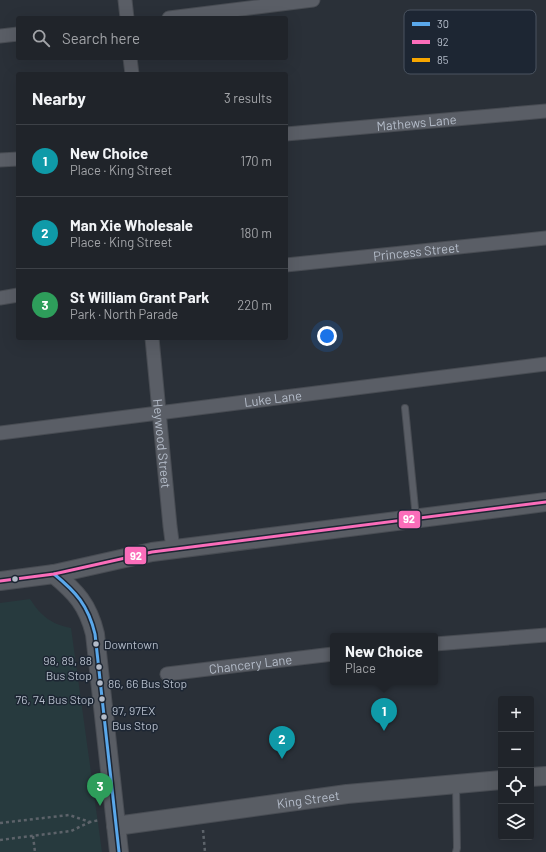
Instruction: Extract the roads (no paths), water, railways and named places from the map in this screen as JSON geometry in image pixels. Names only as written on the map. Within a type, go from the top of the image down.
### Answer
[{"type":"street","points":[[125,0],[127,16]]},
{"type":"street","points":[[185,16],[313,0]]},
{"type":"street","points":[[0,36],[16,34]]},
{"type":"street","points":[[130,60],[132,72]]},
{"type":"street","name":"Mathews Lane","points":[[288,134],[546,111]]},
{"type":"street","points":[[0,160],[16,159]]},
{"type":"street","name":"Princess Street","points":[[288,265],[546,238]]},
{"type":"street","points":[[0,298],[16,295]]},
{"type":"street","name":"Heywood Street","points":[[152,340],[173,549]]},
{"type":"street","name":"Luke Lane","points":[[0,433],[546,364]]},
{"type":"street","points":[[0,581],[54,574],[152,552],[546,502]]},
{"type":"street","points":[[54,574],[80,600],[90,617],[95,634],[119,852]]},
{"type":"street","points":[[438,644],[546,635]]},
{"type":"street","name":"Chancery Lane","points":[[167,674],[330,654]]},
{"type":"street","points":[[534,777],[546,776]]},
{"type":"street","name":"King Street","points":[[116,822],[202,814],[347,794],[498,780]]},
{"type":"lane","points":[[405,408],[416,518]]},
{"type":"lane","points":[[456,784],[456,852]]},
{"type":"place","name":"Downtown","points":[[96,644]]},
{"type":"place","name":"98, 89, 88 Bus Stop","points":[[99,667]]},
{"type":"place","name":"86, 66 Bus Stop","points":[[100,683]]},
{"type":"place","name":"76, 74 Bus Stop","points":[[102,699]]},
{"type":"place","name":"97, 97EX Bus Stop","points":[[104,717]]},
{"type":"place","name":"New Choice","points":[[384,731]]},
{"type":"place","name":"Man Xie Wholesale","points":[[282,759]]},
{"type":"place","name":"St William Grant Park","points":[[100,806]]}]
